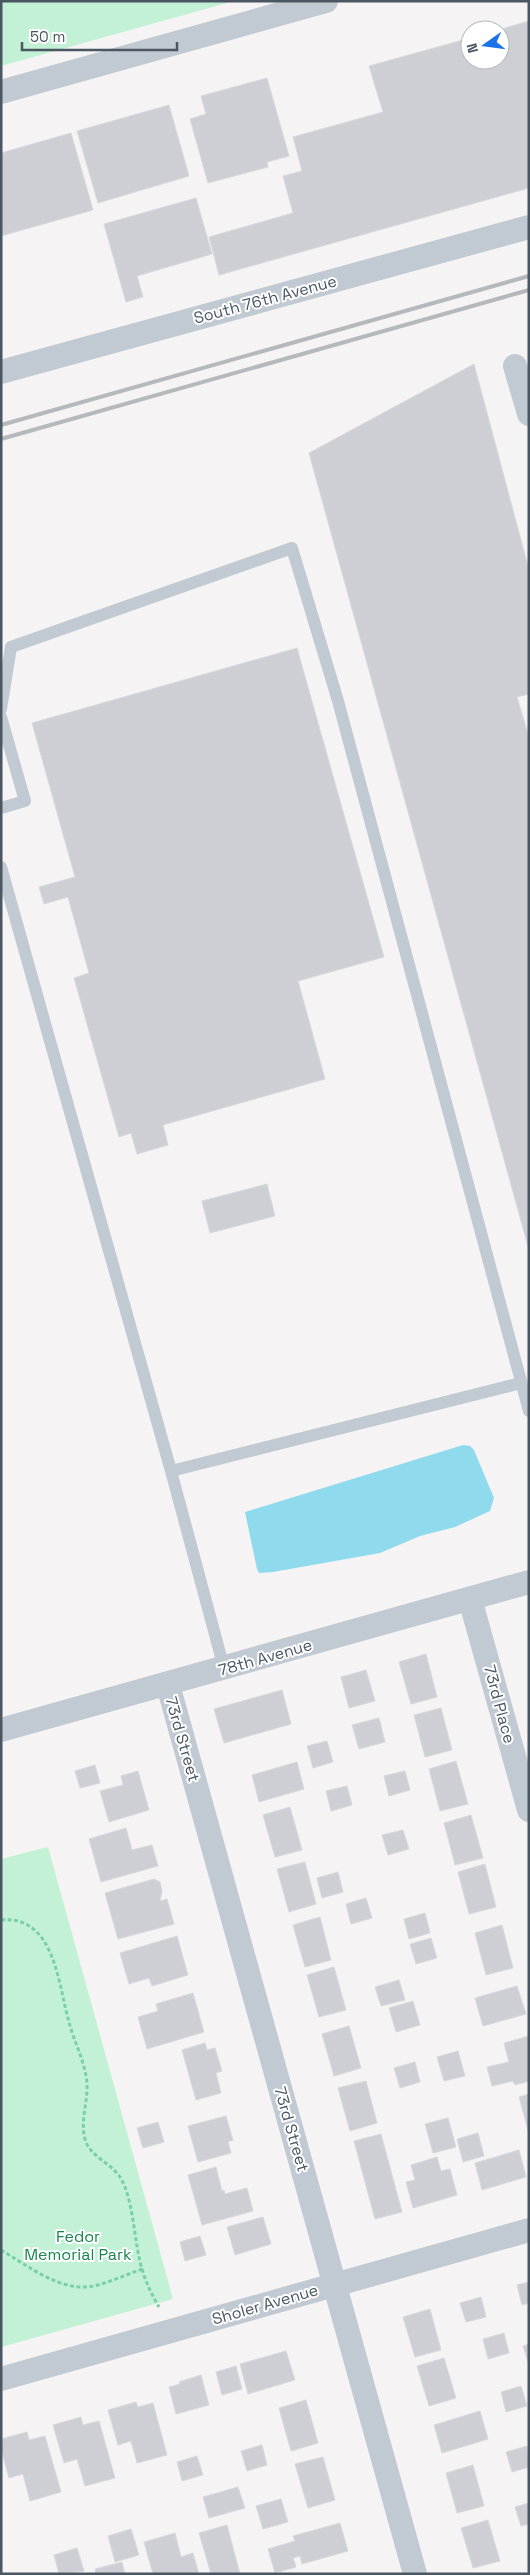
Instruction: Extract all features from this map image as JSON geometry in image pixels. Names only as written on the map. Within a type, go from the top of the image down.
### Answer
[{"type":"street","points":[[1,92],[326,1]]},
{"type":"street","name":"South 76th Avenue","points":[[1,372],[529,227]]},
{"type":"street","points":[[515,366],[529,414]]},
{"type":"street","name":"78th Avenue","points":[[1,1730],[168,1685],[529,1582]]},
{"type":"street","name":"73rd Place","points":[[470,1598],[529,1810]]},
{"type":"street","name":"73rd Street","points":[[168,1685],[415,2574]]},
{"type":"street","name":"Sholer Avenue","points":[[1,2380],[529,2230]]},
{"type":"lane","points":[[1,709],[11,647],[292,548],[338,701],[529,1411]]},
{"type":"lane","points":[[1,717],[25,801],[1,808]]},
{"type":"lane","points":[[1,867],[171,1471],[224,1668]]},
{"type":"lane","points":[[171,1471],[521,1383]]},
{"type":"path","points":[[1,1920],[14,1918],[31,1926],[45,1940],[56,1962],[58,1981],[69,2024],[84,2064],[87,2084],[82,2127],[85,2142],[90,2150],[111,2166],[121,2178],[126,2190],[142,2269],[159,2307]]},
{"type":"path","points":[[1,2250],[43,2275],[80,2286],[92,2286],[142,2269]]},
{"type":"green space","points":[[1,1],[234,1],[1,66]]},
{"type":"green space","name":"Fedor Memorial Park","points":[[48,1847],[173,2299],[1,2347],[1,1859]]},
{"type":"water","points":[[463,1445],[470,1446],[474,1450],[494,1498],[490,1511],[455,1527],[420,1536],[380,1553],[259,1573],[245,1512]]},
{"type":"building","points":[[529,21],[529,188],[219,275],[209,237],[293,213],[283,176],[302,171],[293,137],[383,112],[369,66],[460,41],[460,70],[510,70],[510,27]]},
{"type":"building","points":[[267,78],[289,156],[267,162],[268,167],[208,183],[190,119],[206,114],[201,96]]},
{"type":"building","points":[[169,105],[189,176],[98,203],[77,131]]},
{"type":"building","points":[[71,133],[93,210],[1,236],[1,153]]},
{"type":"building","points":[[196,198],[212,254],[137,276],[143,297],[126,302],[104,224]]},
{"type":"building","points":[[474,364],[529,570],[529,694],[517,697],[529,737],[529,1250],[309,453]]},
{"type":"building","points":[[297,648],[384,957],[298,981],[325,1079],[163,1125],[168,1145],[137,1154],[131,1133],[119,1137],[74,978],[89,973],[68,897],[44,904],[39,887],[75,877],[32,723]]},
{"type":"building","points":[[267,1184],[275,1216],[210,1233],[202,1201]]},
{"type":"building","points":[[426,1654],[437,1697],[411,1704],[399,1662]]},
{"type":"building","points":[[366,1670],[375,1701],[349,1708],[341,1677]]},
{"type":"building","points":[[282,1690],[291,1724],[224,1743],[214,1709]]},
{"type":"building","points":[[441,1708],[452,1750],[425,1757],[414,1715]]},
{"type":"building","points":[[379,1718],[385,1742],[359,1749],[352,1725]]},
{"type":"building","points":[[327,1741],[333,1762],[313,1768],[307,1746]]},
{"type":"building","points":[[456,1761],[468,1804],[440,1811],[429,1769]]},
{"type":"building","points":[[297,1762],[304,1789],[259,1802],[252,1775]]},
{"type":"building","points":[[95,1765],[100,1783],[80,1788],[75,1771]]},
{"type":"building","points":[[138,1771],[149,1810],[109,1822],[100,1791],[123,1785],[121,1776]]},
{"type":"building","points":[[405,1771],[410,1790],[389,1796],[384,1776]]},
{"type":"building","points":[[347,1786],[352,1805],[331,1811],[326,1791]]},
{"type":"building","points":[[290,1807],[302,1850],[275,1857],[263,1815]]},
{"type":"building","points":[[471,1815],[483,1858],[455,1865],[444,1823]]},
{"type":"building","points":[[126,1828],[132,1850],[152,1845],[158,1866],[101,1882],[89,1839]]},
{"type":"building","points":[[403,1830],[409,1849],[388,1855],[382,1835]]},
{"type":"building","points":[[305,1862],[316,1904],[289,1912],[277,1869]]},
{"type":"building","points":[[485,1864],[496,1907],[469,1914],[458,1872]]},
{"type":"building","points":[[338,1872],[343,1892],[322,1898],[317,1878]]},
{"type":"building","points":[[154,1879],[160,1882],[162,1891],[160,1901],[167,1899],[174,1924],[118,1939],[105,1893]]},
{"type":"building","points":[[366,1898],[372,1918],[351,1924],[346,1904]]},
{"type":"building","points":[[425,1913],[430,1933],[409,1939],[404,1919]]},
{"type":"building","points":[[320,1917],[331,1960],[305,1967],[293,1925]]},
{"type":"building","points":[[502,1925],[513,1968],[486,1975],[475,1933]]},
{"type":"building","points":[[177,1936],[188,1975],[152,1986],[149,1978],[129,1984],[120,1953]]},
{"type":"building","points":[[431,1938],[437,1958],[416,1964],[410,1944]]},
{"type":"building","points":[[334,1967],[346,2010],[319,2017],[307,1975]]},
{"type":"building","points":[[399,1980],[405,2000],[381,2006],[375,1987]]},
{"type":"building","points":[[517,1986],[526,2014],[483,2026],[475,1998]]},
{"type":"building","points":[[193,1993],[204,2032],[147,2049],[138,2017],[158,2011],[156,2004]]},
{"type":"building","points":[[413,2001],[420,2025],[396,2032],[389,2008]]},
{"type":"building","points":[[349,2026],[361,2068],[334,2076],[322,2034]]},
{"type":"building","points":[[529,2036],[529,2081],[515,2085],[513,2081],[492,2086],[487,2067],[509,2062],[504,2043]]},
{"type":"building","points":[[205,2043],[207,2050],[215,2048],[222,2071],[216,2073],[221,2093],[196,2100],[182,2050]]},
{"type":"building","points":[[458,2051],[465,2076],[444,2081],[437,2057]]},
{"type":"building","points":[[415,2062],[420,2082],[400,2088],[394,2068]]},
{"type":"building","points":[[366,2081],[377,2123],[350,2131],[338,2088]]},
{"type":"building","points":[[529,2094],[529,2134],[519,2097]]},
{"type":"building","points":[[226,2116],[233,2140],[228,2142],[231,2153],[198,2162],[188,2126]]},
{"type":"building","points":[[448,2118],[456,2147],[433,2153],[425,2124]]},
{"type":"building","points":[[158,2122],[164,2142],[143,2148],[137,2128]]},
{"type":"building","points":[[478,2133],[484,2156],[463,2162],[457,2139]]},
{"type":"building","points":[[381,2134],[402,2212],[375,2219],[354,2141]]},
{"type":"building","points":[[519,2150],[526,2177],[482,2190],[475,2163]]},
{"type":"building","points":[[437,2157],[441,2171],[450,2169],[457,2195],[413,2208],[406,2182],[415,2180],[411,2165]]},
{"type":"building","points":[[216,2167],[222,2191],[224,2190],[225,2194],[247,2188],[253,2211],[202,2225],[188,2175]]},
{"type":"building","points":[[263,2217],[271,2244],[235,2255],[227,2227]]},
{"type":"building","points":[[200,2236],[206,2255],[185,2261],[180,2242]]},
{"type":"building","points":[[529,2282],[529,2303],[522,2305],[517,2285]]},
{"type":"building","points":[[481,2297],[486,2317],[466,2322],[460,2303]]},
{"type":"building","points":[[430,2309],[441,2350],[415,2357],[403,2317]]},
{"type":"building","points":[[504,2333],[509,2353],[488,2359],[483,2339]]},
{"type":"building","points":[[529,2344],[529,2365],[523,2346]]},
{"type":"building","points":[[286,2351],[295,2380],[248,2394],[240,2364]]},
{"type":"building","points":[[444,2358],[456,2398],[429,2406],[417,2366]]},
{"type":"building","points":[[236,2366],[242,2389],[222,2395],[216,2372]]},
{"type":"building","points":[[201,2375],[209,2405],[176,2414],[169,2387]]},
{"type":"building","points":[[521,2386],[527,2406],[506,2412],[501,2392]]},
{"type":"building","points":[[306,2400],[318,2443],[291,2451],[279,2408]]},
{"type":"building","points":[[136,2402],[138,2407],[153,2403],[167,2455],[137,2463],[131,2441],[118,2445],[108,2410]]},
{"type":"building","points":[[480,2411],[488,2439],[442,2453],[434,2425]]},
{"type":"building","points":[[81,2417],[83,2425],[99,2421],[115,2478],[85,2486],[77,2459],[64,2463],[53,2425]]},
{"type":"building","points":[[27,2432],[29,2440],[45,2436],[61,2492],[30,2501],[23,2474],[9,2478],[1,2449],[1,2439]]},
{"type":"building","points":[[262,2445],[267,2465],[247,2471],[241,2451]]},
{"type":"building","points":[[527,2446],[529,2467],[512,2472],[506,2452]]},
{"type":"building","points":[[197,2456],[203,2475],[182,2481],[177,2462]]},
{"type":"building","points":[[323,2457],[335,2500],[308,2508],[295,2464]]},
{"type":"building","points":[[473,2465],[484,2506],[457,2513],[446,2473]]},
{"type":"building","points":[[238,2487],[245,2508],[209,2518],[203,2497]]},
{"type":"building","points":[[281,2499],[288,2522],[263,2529],[256,2506]]},
{"type":"building","points":[[529,2503],[529,2524],[521,2526],[515,2507]]},
{"type":"building","points":[[488,2520],[500,2561],[473,2568],[461,2528]]},
{"type":"building","points":[[340,2523],[348,2551],[302,2564],[300,2556],[293,2558],[296,2567],[275,2573],[268,2549],[295,2541],[293,2536]]},
{"type":"building","points":[[227,2525],[240,2574],[211,2574],[199,2533]]},
{"type":"building","points":[[131,2529],[139,2555],[115,2562],[108,2536]]},
{"type":"building","points":[[175,2533],[181,2557],[193,2553],[199,2574],[153,2574],[144,2542]]},
{"type":"building","points":[[77,2548],[84,2571],[59,2574],[54,2555]]},
{"type":"building","points":[[122,2562],[125,2574],[96,2574],[95,2569]]},
{"type":"railway","points":[[1,425],[529,276]]},
{"type":"railway","points":[[1,439],[529,290]]}]
